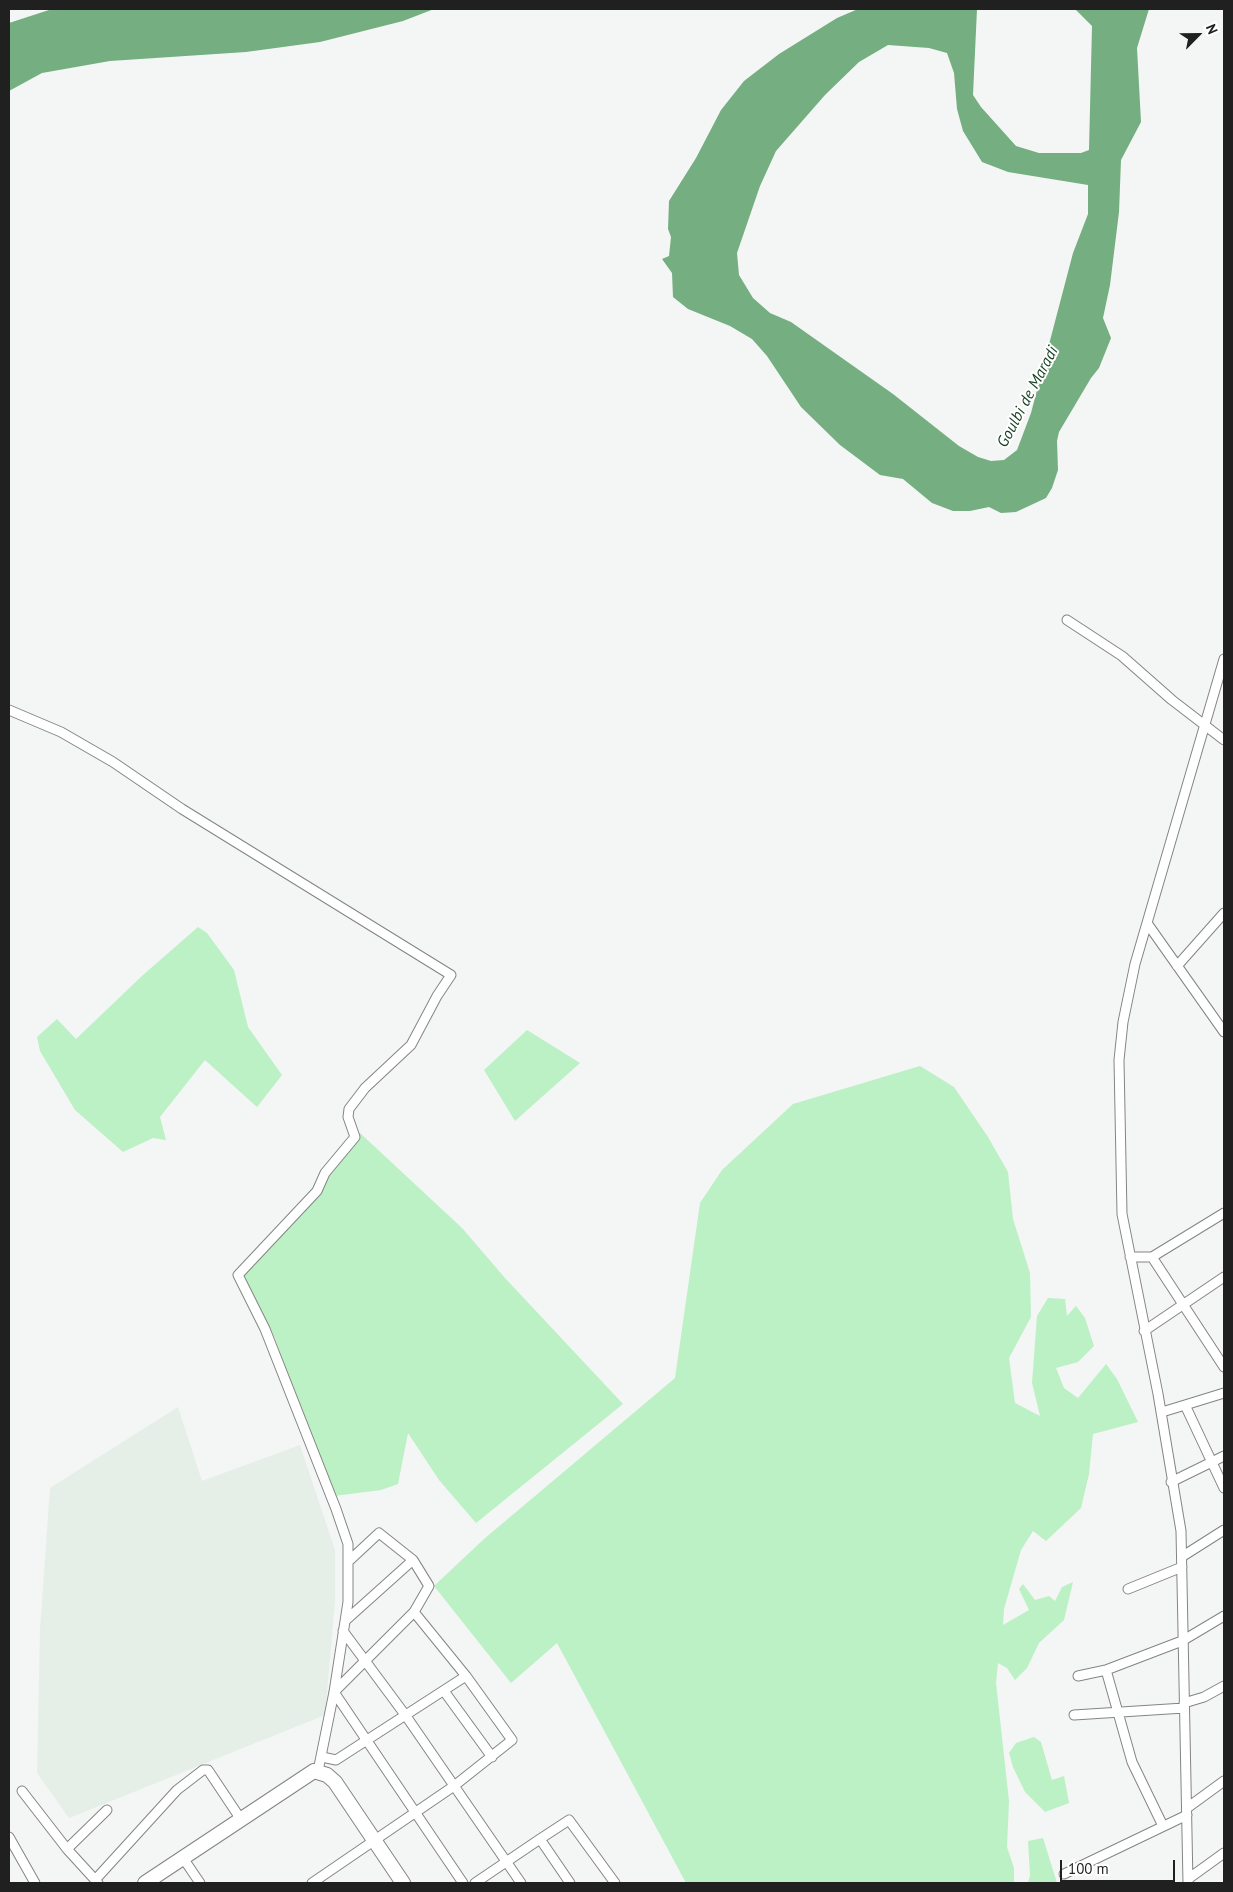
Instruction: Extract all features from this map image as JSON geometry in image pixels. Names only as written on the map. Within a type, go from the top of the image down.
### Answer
[{"type":"street","points":[[1067,620],[1122,656],[1172,700],[1206,724],[1224,740]]},
{"type":"street","points":[[1188,1881],[1182,1640],[1182,1556],[1179,1522],[1171,1482],[1162,1412],[1144,1331],[1121,1201],[1119,1060],[1128,995],[1224,659]]},
{"type":"street","points":[[9,710],[61,732],[113,762],[182,809],[451,975],[437,996],[411,1045],[365,1088],[350,1110],[349,1123],[355,1137],[325,1173],[317,1191],[238,1275],[265,1329],[336,1509],[346,1537],[350,1560],[349,1594],[334,1692],[320,1764],[327,1775],[335,1782],[403,1883]]},
{"type":"street","points":[[1177,966],[1224,913]]},
{"type":"street","points":[[1147,924],[1224,1032]]},
{"type":"street","points":[[1130,1257],[1152,1257],[1224,1213]]},
{"type":"street","points":[[1152,1257],[1224,1367]]},
{"type":"street","points":[[1144,1331],[1224,1277]]},
{"type":"street","points":[[1162,1412],[1224,1393]]},
{"type":"street","points":[[1185,1405],[1224,1488]]},
{"type":"street","points":[[1171,1482],[1224,1456]]},
{"type":"street","points":[[1182,1556],[1224,1530]]},
{"type":"street","points":[[334,1692],[414,1612],[429,1586],[413,1560],[379,1533],[350,1560]]},
{"type":"street","points":[[344,1626],[413,1560]]},
{"type":"street","points":[[1128,1589],[1182,1567]]},
{"type":"street","points":[[312,1883],[415,1814],[511,1743],[512,1738],[466,1676],[414,1612]]},
{"type":"street","points":[[1078,1676],[1106,1670],[1182,1640],[1224,1616]]},
{"type":"street","points":[[344,1626],[521,1883]]},
{"type":"street","points":[[1106,1670],[1132,1762],[1163,1826]]},
{"type":"street","points":[[145,1883],[320,1764],[336,1760],[366,1742],[466,1676]]},
{"type":"street","points":[[1074,1715],[1119,1713],[1184,1706],[1224,1686]]},
{"type":"street","points":[[444,1691],[492,1757]]},
{"type":"street","points":[[334,1692],[463,1883]]},
{"type":"street","points":[[22,1791],[67,1849],[96,1881],[177,1790],[203,1770],[208,1770],[240,1818]]},
{"type":"street","points":[[1064,1874],[1163,1826],[1187,1811],[1224,1781]]},
{"type":"street","points":[[67,1849],[107,1810]]},
{"type":"street","points":[[474,1883],[569,1820],[615,1883]]},
{"type":"street","points":[[9,1837],[35,1883]]},
{"type":"street","points":[[540,1839],[570,1883]]},
{"type":"street","points":[[1188,1881],[1224,1853]]},
{"type":"street","points":[[183,1858],[200,1883]]},
{"type":"shaded area","points":[[52,9],[434,9],[403,21],[320,42],[246,52],[110,61],[42,73],[9,91],[9,23]]},
{"type":"shaded area","points":[[858,9],[977,9],[973,95],[981,107],[1016,146],[1039,153],[1081,153],[1089,150],[1092,26],[1075,9],[1149,9],[1137,48],[1141,122],[1121,160],[1119,212],[1110,285],[1103,318],[1111,338],[1099,368],[1059,432],[1057,441],[1058,470],[1052,488],[1046,498],[1016,512],[1001,513],[989,507],[970,511],[953,511],[932,503],[903,479],[880,475],[840,445],[801,407],[767,356],[752,339],[730,326],[688,309],[673,297],[672,273],[662,259],[669,256],[671,237],[668,229],[669,201],[696,158],[721,110],[744,81],[779,54],[837,18]],"holes":[[[888,45],[929,48],[947,53],[954,73],[957,109],[963,131],[982,162],[1008,172],[1088,185],[1088,214],[1073,253],[1031,413],[1017,450],[1004,460],[991,461],[978,457],[959,446],[893,394],[791,322],[770,313],[753,298],[739,275],[737,253],[760,186],[776,151],[825,95],[859,62]]]},
{"type":"shaded area","points":[[198,927],[207,933],[234,970],[248,1027],[282,1075],[257,1107],[205,1060],[160,1117],[166,1140],[153,1138],[123,1152],[75,1110],[40,1051],[37,1037],[57,1019],[76,1039],[143,975]]},
{"type":"shaded area","points":[[527,1030],[580,1063],[515,1121],[484,1070]]},
{"type":"shaded area","points":[[920,1066],[954,1087],[988,1137],[1008,1172],[1013,1219],[1030,1273],[1031,1317],[1009,1358],[1015,1403],[1040,1416],[1032,1383],[1037,1316],[1048,1298],[1065,1299],[1067,1316],[1076,1306],[1085,1318],[1094,1346],[1078,1362],[1056,1368],[1064,1388],[1078,1398],[1106,1364],[1117,1379],[1138,1422],[1093,1434],[1089,1474],[1081,1508],[1046,1541],[1033,1531],[1021,1550],[1004,1609],[1003,1625],[1029,1610],[1019,1589],[1023,1584],[1035,1600],[1049,1596],[1055,1601],[1062,1587],[1073,1582],[1064,1620],[1039,1643],[1027,1668],[1015,1680],[1007,1668],[998,1663],[996,1683],[1009,1801],[1007,1847],[1014,1868],[1014,1883],[686,1883],[557,1643],[511,1683],[434,1586],[484,1539],[675,1378],[700,1203],[722,1170],[793,1104]]},
{"type":"shaded area","points":[[360,1133],[462,1228],[505,1278],[623,1404],[476,1523],[439,1480],[408,1433],[398,1484],[381,1490],[334,1496],[319,1462],[275,1338],[240,1275]]},
{"type":"shaded area","points":[[178,1407],[202,1481],[300,1445],[335,1550],[335,1601],[325,1715],[69,1818],[37,1773],[40,1629],[50,1488]]},
{"type":"shaded area","points":[[1034,1737],[1041,1742],[1052,1780],[1064,1776],[1069,1803],[1045,1812],[1025,1792],[1013,1767],[1009,1753],[1016,1743]]},
{"type":"shaded area","points":[[1043,1838],[1057,1883],[1028,1883],[1030,1875],[1028,1841]]},
{"type":"water label","name":"Goulbi de Maradi","points":[[1028,397]]}]
